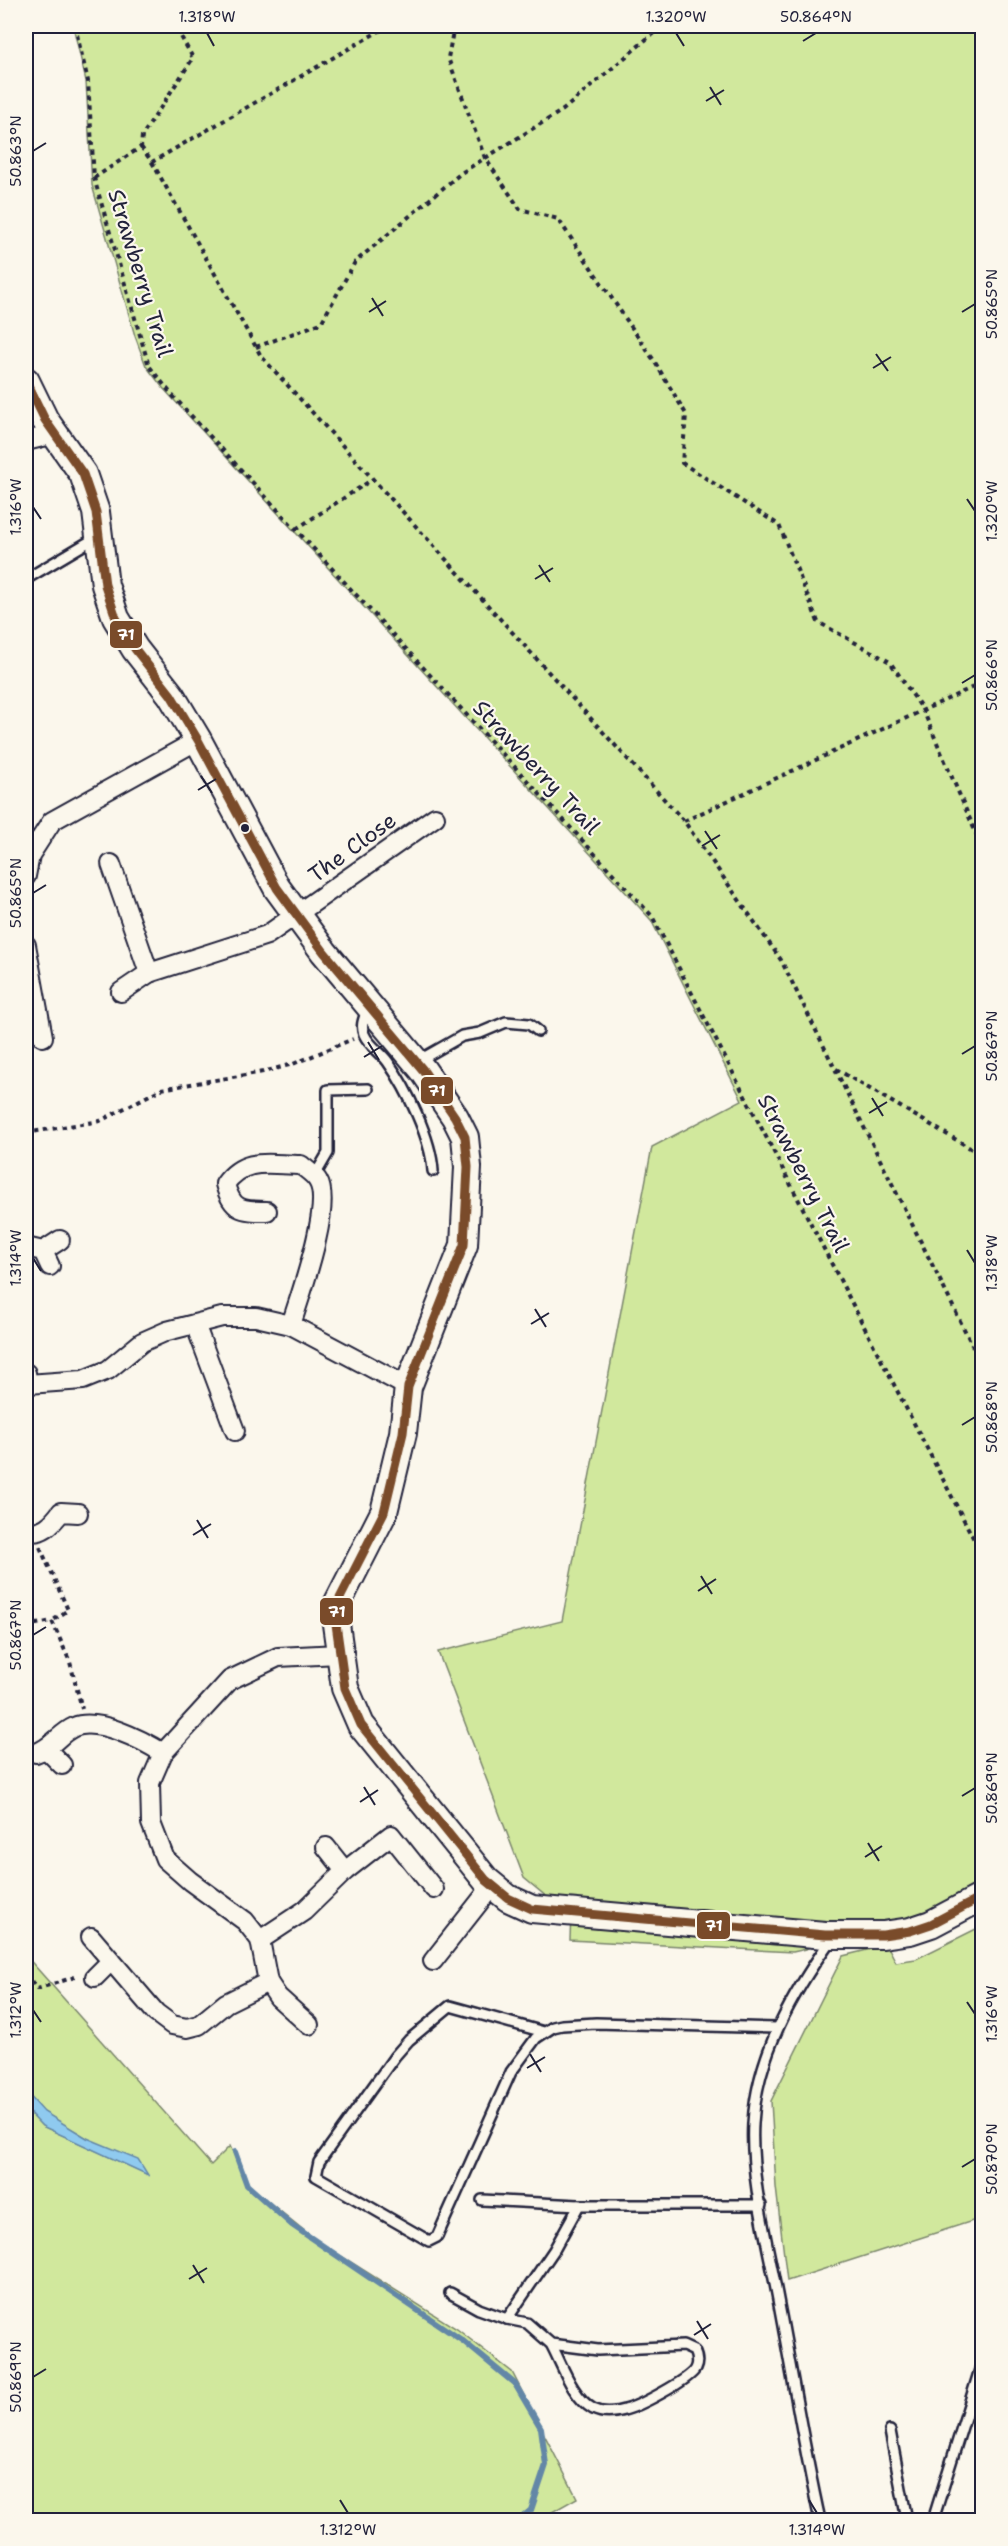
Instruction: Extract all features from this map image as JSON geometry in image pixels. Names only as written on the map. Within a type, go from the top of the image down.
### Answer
[{"type":"street","points":[[26,381],[55,434],[83,474],[96,512],[108,597],[116,618],[135,649],[171,695],[198,740],[277,888],[368,1005],[416,1062],[461,1127],[468,1167],[464,1245],[408,1387],[403,1433],[384,1512],[337,1604],[339,1654],[345,1688],[365,1733],[477,1871],[492,1886],[514,1902],[547,1911],[833,1936],[898,1934],[920,1929],[982,1897]]},
{"type":"street","points":[[26,441],[55,434]]},
{"type":"street","points":[[26,876],[30,855],[52,821],[198,740]]},
{"type":"street","name":"The Close","points":[[121,992],[149,973],[267,935],[435,817]]},
{"type":"street","points":[[111,864],[149,973]]},
{"type":"street","points":[[26,945],[43,1037]]},
{"type":"street","points":[[267,1211],[243,1211],[229,1200],[225,1184],[235,1170],[251,1164],[301,1165],[318,1181],[323,1196],[317,1236],[291,1325]]},
{"type":"street","points":[[39,1255],[60,1240]]},
{"type":"street","points":[[26,1381],[83,1380],[108,1370],[142,1342],[222,1317],[256,1317],[291,1325],[408,1387]]},
{"type":"street","points":[[195,1324],[235,1431]]},
{"type":"street","points":[[29,1532],[48,1527],[64,1507]]},
{"type":"street","points":[[309,2025],[278,1997],[268,1982],[260,1940],[245,1922],[190,1881],[165,1859],[151,1822],[150,1783],[163,1753],[230,1680],[278,1656],[339,1654]]},
{"type":"street","points":[[62,1765],[41,1751],[73,1727],[85,1724],[106,1727],[143,1740],[163,1753]]},
{"type":"street","points":[[260,1940],[304,1911],[345,1871],[391,1835],[434,1889]]},
{"type":"street","points":[[326,1847],[345,1871]]},
{"type":"street","points":[[433,1961],[492,1886]]},
{"type":"street","points":[[91,1937],[103,1968],[172,2025],[181,2027],[199,2025],[226,2003],[268,1982]]},
{"type":"lane","points":[[26,579],[99,536]]},
{"type":"lane","points":[[368,1005],[362,1025],[364,1035],[388,1062],[419,1118],[427,1136],[433,1172]]},
{"type":"lane","points":[[416,1062],[462,1036],[480,1033],[506,1022],[529,1024],[538,1031]]},
{"type":"lane","points":[[314,1177],[328,1153],[328,1090],[368,1089]]},
{"type":"lane","points":[[820,2520],[753,2152],[753,2122],[760,2079],[777,2028],[801,1981],[833,1936]]},
{"type":"lane","points":[[544,2032],[450,2006],[409,2040],[395,2056],[319,2162],[316,2176],[429,2241],[437,2237],[511,2072],[528,2047],[544,2032],[562,2025],[596,2023],[777,2028]]},
{"type":"lane","points":[[482,2200],[579,2205],[762,2205]]},
{"type":"lane","points":[[507,2319],[554,2250],[579,2205]]},
{"type":"lane","points":[[450,2293],[479,2309],[527,2323],[551,2344],[579,2396],[586,2404],[603,2412],[613,2412],[636,2405],[691,2374],[697,2364],[694,2351],[683,2346],[598,2350],[551,2344]]},
{"type":"lane","points":[[933,2520],[982,2363]]},
{"type":"lane","points":[[890,2431],[908,2520]]},
{"type":"path","name":"Strawberry Trail","points":[[75,26],[88,81],[94,178],[149,366],[173,396],[652,916],[982,1555]]},
{"type":"path","points":[[175,26],[194,58],[142,136],[141,147],[152,162],[261,356],[684,821],[781,960],[982,1365]]},
{"type":"path","points":[[152,162],[388,26]]},
{"type":"path","points":[[454,26],[448,58],[485,159],[520,209],[558,219],[652,359],[686,414],[682,463],[779,525],[818,622],[890,662],[923,710],[982,847]]},
{"type":"path","points":[[256,346],[321,323],[355,262],[461,173],[563,110],[662,26]]},
{"type":"path","points":[[94,178],[141,147]]},
{"type":"path","points":[[296,529],[373,479]]},
{"type":"path","points":[[684,821],[982,682]]},
{"type":"path","points":[[26,1133],[100,1121],[161,1089],[263,1072],[293,1064],[364,1035]]},
{"type":"path","points":[[834,1068],[982,1155]]},
{"type":"path","points":[[26,1626],[52,1621],[68,1610],[29,1532]]},
{"type":"path","points":[[52,1621],[70,1662],[85,1724]]},
{"type":"path","points":[[26,1974],[37,1989],[103,1968]]},
{"type":"green space","points":[[73,26],[982,26],[982,1885],[912,1921],[825,1935],[806,1949],[793,1952],[570,1940],[571,1914],[564,1911],[524,1878],[438,1652],[562,1621],[652,1147],[742,1100],[651,920],[163,388],[146,366],[135,336],[92,185],[86,81]]},
{"type":"green space","points":[[982,1926],[982,2218],[787,2281],[776,2187],[771,2101],[843,1956],[887,1945],[896,1962],[916,1959]]},
{"type":"green space","points":[[26,1956],[211,2165],[230,2146],[248,2185],[316,2240],[457,2329],[512,2372],[577,2498],[538,2520],[26,2520],[26,2109],[42,2126],[147,2174],[43,2112],[26,2092]]},
{"type":"water","points":[[26,2092],[44,2112],[87,2138],[138,2159],[148,2175],[42,2126],[26,2109]]},
{"type":"waterway","points":[[235,2152],[247,2185],[292,2225],[463,2341],[515,2384],[541,2428],[546,2465],[531,2510],[519,2520]]},
{"type":"transit line","name":"71","points":[[26,381],[45,420],[83,474],[96,512],[105,585],[116,618],[135,649],[171,695],[198,740],[277,888],[324,952],[423,1070],[455,1117],[465,1137],[468,1167],[464,1245],[408,1387],[403,1433],[384,1512],[337,1604],[336,1624],[345,1688],[361,1725],[486,1880],[508,1898],[532,1909],[825,1935],[883,1935],[910,1931],[931,1924],[982,1897]]}]
